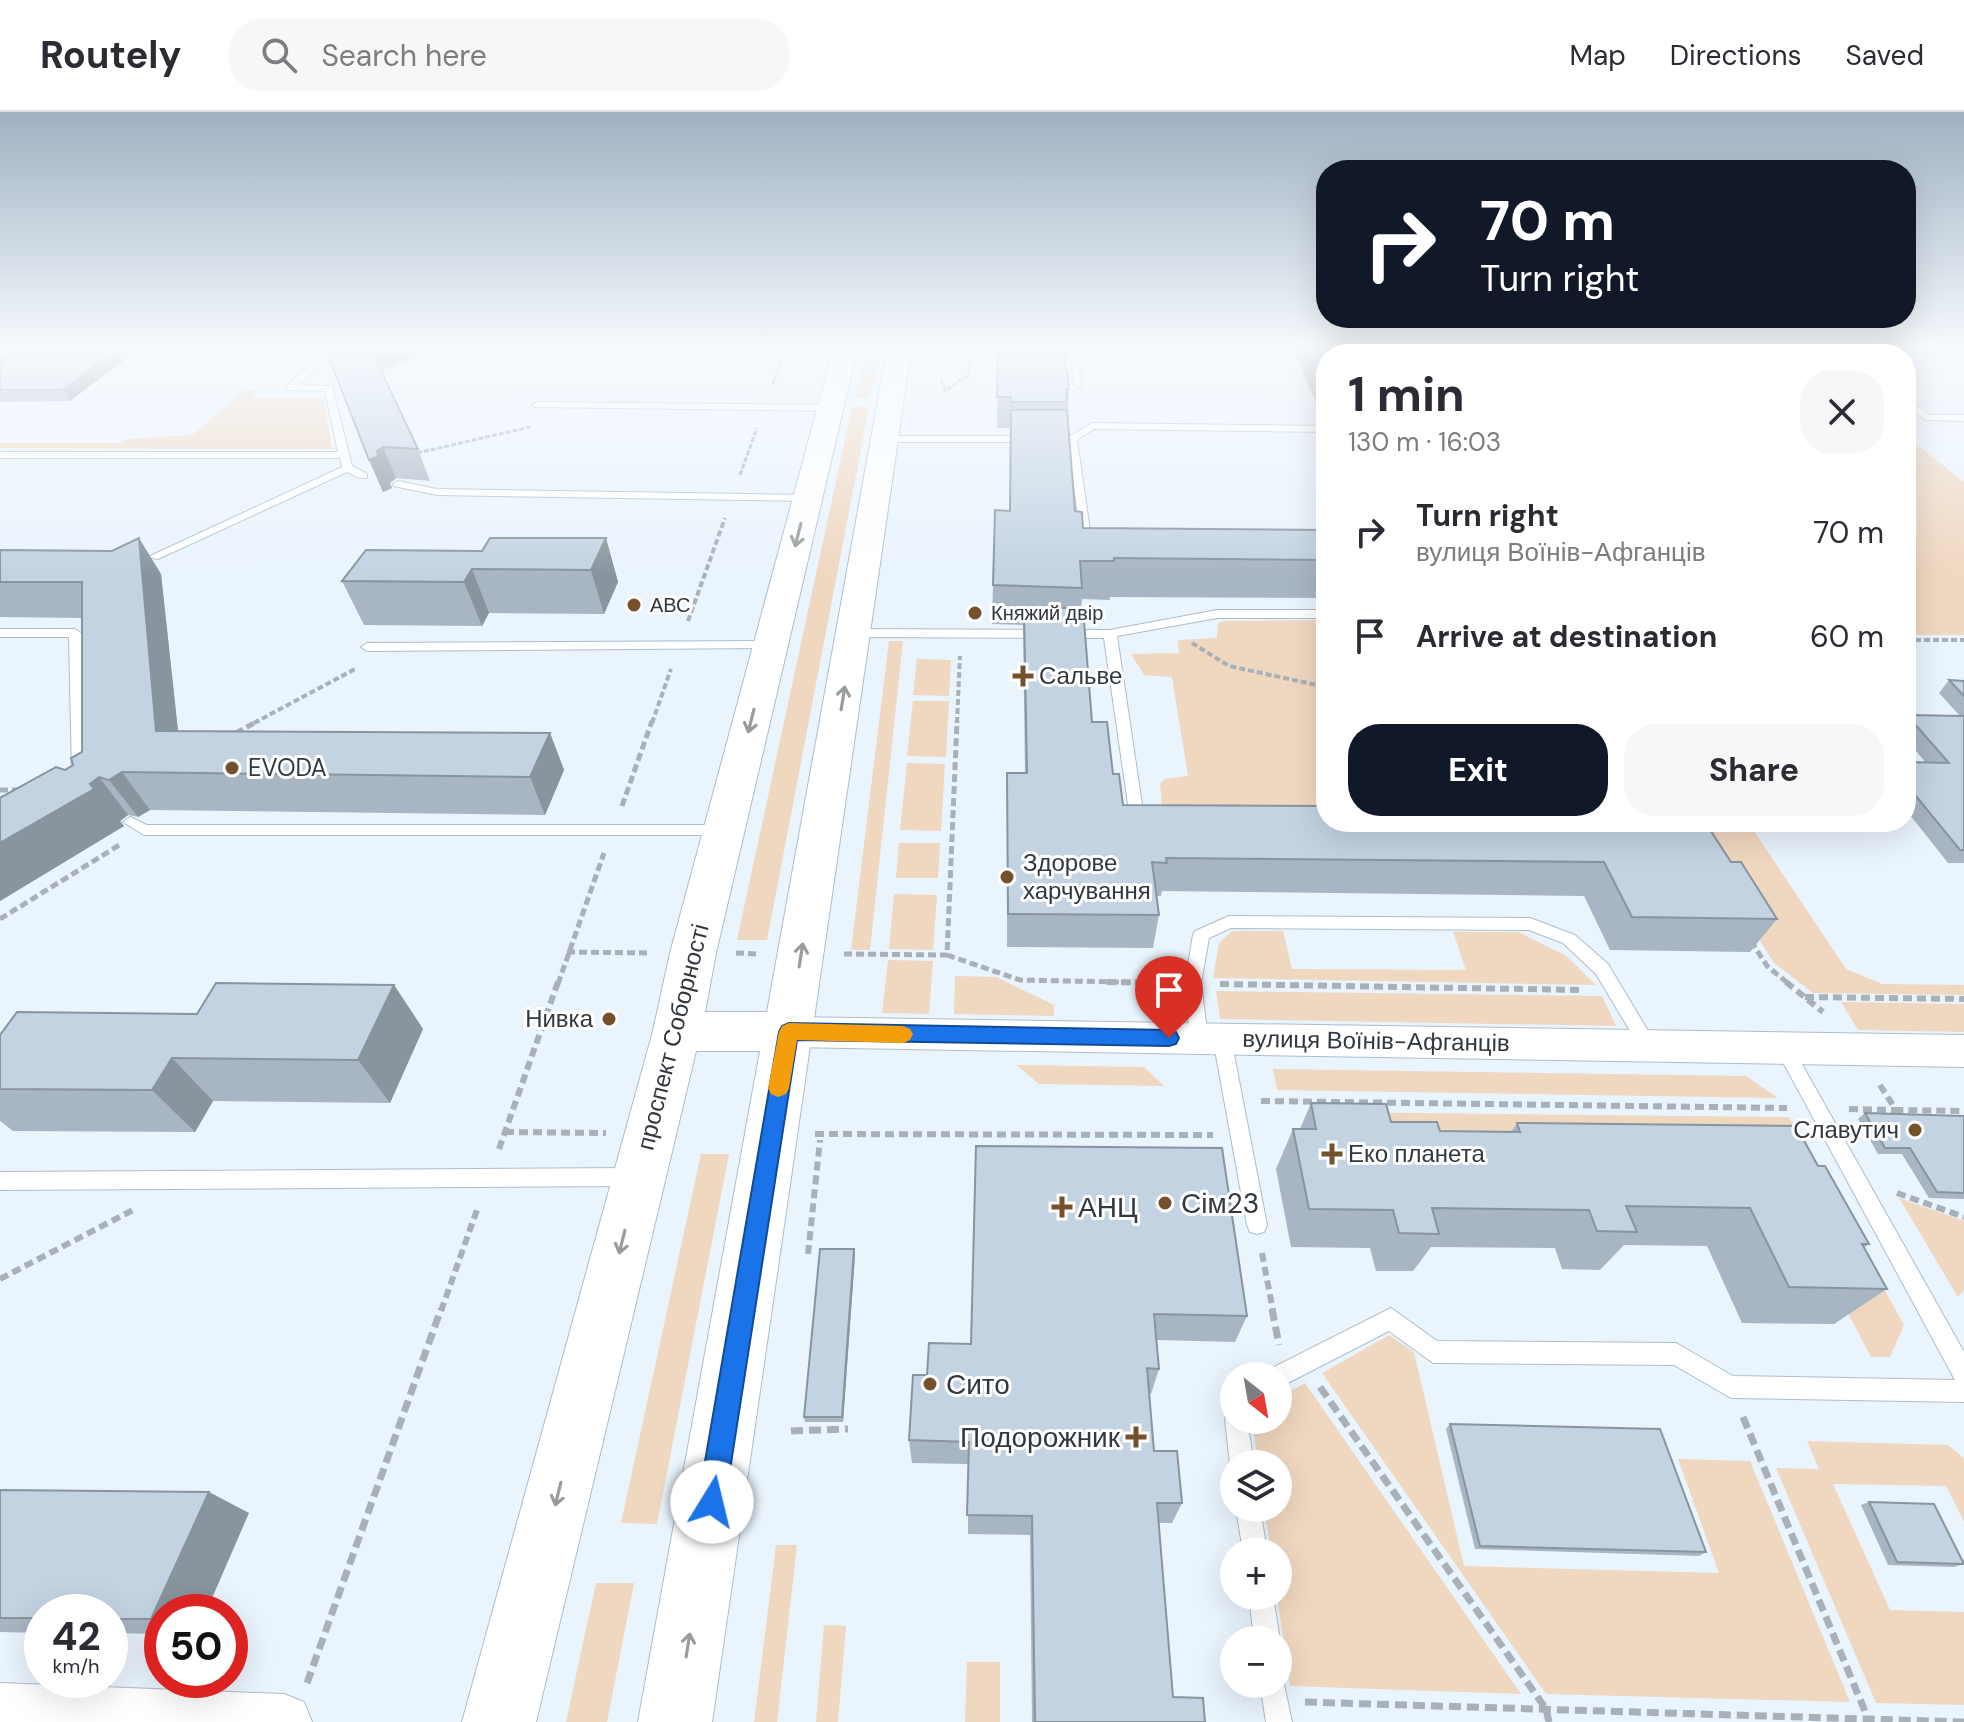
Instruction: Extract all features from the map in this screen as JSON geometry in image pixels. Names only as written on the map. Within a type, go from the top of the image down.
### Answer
[{"type":"main road","name":"проспект Соборності","points":[[499,1722],[677,1031],[826,425]]},
{"type":"main road","points":[[675,1722],[887,425]]},
{"type":"main road","points":[[677,1031],[789,1032]]},
{"type":"street","name":"вулиця Воїнів-Афганців","points":[[789,1032],[1964,1051]]},
{"type":"street","points":[[0,1711],[294,1708]]},
{"type":"lane","points":[[337,425],[347,468],[363,476]]},
{"type":"lane","points":[[885,439],[1072,439],[1092,426],[1316,429]]},
{"type":"lane","points":[[1072,439],[1086,537]]},
{"type":"lane","points":[[0,455],[343,455]]},
{"type":"lane","points":[[154,557],[347,468]]},
{"type":"lane","points":[[398,484],[437,492],[807,498]]},
{"type":"lane","points":[[854,633],[1110,634],[1217,614],[1316,614]]},
{"type":"lane","points":[[0,633],[75,633],[80,791]]},
{"type":"lane","points":[[1110,634],[1137,818]]},
{"type":"lane","points":[[367,647],[770,645]]},
{"type":"lane","points":[[137,826],[724,830]]},
{"type":"lane","points":[[1257,1225],[1234,1100],[1193,983],[1201,935],[1229,922],[1530,924],[1569,939],[1602,969],[1648,1046]]},
{"type":"lane","points":[[1784,1048],[1853,1178],[1964,1374]]},
{"type":"lane","points":[[0,1181],[489,1178],[645,1155]]},
{"type":"lane","points":[[1292,1370],[1391,1319],[1433,1352],[1676,1354],[1731,1387],[1964,1391]]},
{"type":"path","points":[[294,1708],[489,1178],[758,425]]},
{"type":"path","points":[[417,453],[533,426]]},
{"type":"path","points":[[1162,624],[1229,666],[1316,685]]},
{"type":"path","points":[[947,955],[961,634]]},
{"type":"path","points":[[1916,640],[1964,640]]},
{"type":"path","points":[[235,733],[397,647]]},
{"type":"path","points":[[0,790],[80,791]]},
{"type":"path","points":[[0,919],[137,826]]},
{"type":"path","points":[[1750,940],[1767,966],[1846,1030],[1896,1110]]},
{"type":"path","points":[[880,955],[947,955],[1020,980],[1615,991]]},
{"type":"path","points":[[1804,997],[1964,999]]},
{"type":"path","points":[[1234,1100],[1964,1111]]},
{"type":"path","points":[[505,1132],[645,1155]]},
{"type":"path","points":[[808,1254],[821,1134]]},
{"type":"path","points":[[868,1134],[1240,1136]]},
{"type":"path","points":[[1853,1178],[1964,1217]]},
{"type":"path","points":[[0,1279],[191,1180]]},
{"type":"path","points":[[1257,1225],[1287,1362]]},
{"type":"path","points":[[1292,1376],[1546,1709],[1549,1722]]},
{"type":"path","points":[[1731,1387],[1870,1720]]},
{"type":"path","points":[[791,1431],[848,1429]]},
{"type":"path","points":[[1276,1702],[1964,1722]]},
{"type":"shaded area","points":[[204,425],[328,425],[332,449],[0,448],[0,443],[121,443],[126,439],[193,435]]},
{"type":"shaded area","points":[[848,425],[866,425],[767,940],[737,940]]},
{"type":"shaded area","points":[[1916,444],[1964,482],[1964,635],[1916,635]]},
{"type":"shaded area","points":[[1316,620],[1316,826],[1163,818],[1160,784],[1165,779],[1188,776],[1172,677],[1144,675],[1131,654],[1179,653],[1178,640],[1217,638],[1218,623]]},
{"type":"shaded area","points":[[889,641],[903,641],[870,950],[851,950]]},
{"type":"shaded area","points":[[917,659],[951,660],[949,696],[913,695]]},
{"type":"shaded area","points":[[913,701],[949,701],[946,757],[907,756]]},
{"type":"shaded area","points":[[907,763],[945,764],[941,831],[900,830]]},
{"type":"shaded area","points":[[1439,832],[1463,832],[1518,836]]},
{"type":"shaded area","points":[[1688,832],[1755,832],[1846,969],[1882,984],[1964,985],[1964,995],[1813,993],[1774,963]]},
{"type":"shaded area","points":[[899,843],[940,843],[938,878],[896,878]]},
{"type":"shaded area","points":[[894,894],[937,895],[933,950],[889,949]]},
{"type":"shaded area","points":[[1232,931],[1283,931],[1292,969],[1466,970],[1453,932],[1518,932],[1565,955],[1596,985],[1213,978],[1219,943]]},
{"type":"shaded area","points":[[888,960],[933,961],[929,1014],[882,1013]]},
{"type":"shaded area","points":[[955,976],[996,977],[1054,1005],[1054,1016],[954,1014]]},
{"type":"shaded area","points":[[1216,991],[1602,996],[1616,1026],[1220,1019]]},
{"type":"shaded area","points":[[1841,1002],[1964,1004],[1964,1032],[1858,1030]]},
{"type":"shaded area","points":[[1017,1065],[1144,1067],[1164,1086],[1039,1084]]},
{"type":"shaded area","points":[[1273,1069],[1746,1076],[1778,1098],[1277,1090]]},
{"type":"shaded area","points":[[1326,1112],[1789,1117],[1904,1325],[1890,1357],[1871,1357],[1766,1157],[1375,1152]]},
{"type":"shaded area","points":[[701,1154],[729,1154],[657,1524],[621,1523]]},
{"type":"shaded area","points":[[1899,1198],[1964,1221],[1964,1290],[1958,1297]]},
{"type":"shaded area","points":[[1389,1335],[1414,1352],[1464,1566],[1719,1573],[1678,1459],[1750,1461],[1850,1702],[1546,1694],[1322,1373]]},
{"type":"shaded area","points":[[1305,1383],[1521,1694],[1292,1686],[1292,1626],[1281,1626],[1279,1610],[1292,1610],[1292,1538],[1269,1538],[1266,1522],[1292,1522],[1292,1450],[1256,1450],[1254,1434],[1292,1434],[1292,1390]]},
{"type":"shaded area","points":[[1807,1441],[1948,1445],[1964,1458],[1964,1522],[1946,1486],[1833,1484],[1890,1610],[1964,1612],[1964,1705],[1876,1703],[1776,1468],[1819,1469]]},
{"type":"shaded area","points":[[776,1545],[797,1545],[777,1722],[754,1722]]},
{"type":"shaded area","points":[[596,1583],[634,1583],[607,1722],[566,1722]]},
{"type":"shaded area","points":[[824,1625],[846,1626],[838,1722],[816,1722]]},
{"type":"shaded area","points":[[967,1662],[1000,1662],[1000,1722],[965,1722]]},
{"type":"building","points":[[355,425],[407,425],[418,449],[383,447],[377,451],[378,456],[369,460]]},
{"type":"building","points":[[1011,425],[1068,425],[1075,511],[1082,512],[1083,528],[1316,530],[1316,560],[1114,558],[1114,561],[1080,561],[1082,588],[993,585],[995,510],[1010,511]]},
{"type":"building","points":[[139,538],[156,731],[550,733],[530,777],[122,772],[109,780],[99,777],[90,784],[94,789],[0,843],[0,798],[56,767],[65,770],[73,765],[71,758],[82,752],[82,582],[0,582],[0,550],[112,551]]},
{"type":"building","points":[[490,538],[606,538],[591,570],[472,569],[464,582],[342,581],[366,550],[482,551]]},
{"type":"building","points":[[1024,608],[1083,608],[1092,722],[1107,722],[1113,774],[1119,774],[1123,805],[1316,806],[1316,832],[1712,832],[1731,862],[1741,862],[1777,919],[1632,917],[1604,862],[1166,858],[1167,863],[1152,862],[1159,915],[1008,914],[1007,773],[1027,773]]},
{"type":"building","points":[[1949,680],[1964,681],[1964,696]]},
{"type":"building","points":[[1916,715],[1964,716],[1964,850],[1960,850],[1916,796],[1916,762],[1949,763],[1916,725]]},
{"type":"building","points":[[216,983],[394,985],[358,1060],[172,1058],[152,1090],[0,1089],[0,1035],[17,1012],[197,1014]]},
{"type":"building","points":[[1311,1103],[1386,1104],[1391,1122],[1437,1122],[1440,1131],[1520,1132],[1517,1123],[1796,1126],[1818,1166],[1825,1166],[1869,1244],[1862,1244],[1887,1289],[1789,1287],[1750,1208],[1626,1206],[1637,1232],[1597,1231],[1589,1210],[1432,1208],[1439,1234],[1399,1233],[1393,1210],[1309,1209],[1293,1129],[1316,1129]]},
{"type":"building","points":[[1865,1113],[1964,1116],[1964,1193],[1937,1192],[1910,1148],[1885,1148]]},
{"type":"building","points":[[976,1146],[1222,1148],[1247,1316],[1154,1314],[1159,1369],[1147,1368],[1154,1451],[1177,1451],[1182,1503],[1157,1503],[1173,1697],[1203,1698],[1205,1722],[1035,1722],[1032,1516],[967,1515],[969,1442],[909,1440],[913,1375],[927,1375],[929,1343],[971,1344]]},
{"type":"building","points":[[820,1249],[854,1249],[842,1417],[804,1417]]},
{"type":"building","points":[[1450,1424],[1660,1429],[1706,1552],[1480,1546]]},
{"type":"building","points":[[0,1490],[209,1492],[162,1594],[144,1594],[144,1619],[128,1619],[128,1594],[24,1594],[24,1618],[0,1618]]},
{"type":"building","points":[[1869,1502],[1934,1504],[1964,1564],[1897,1562]]},
{"type":"slow traffic","points":[[778,1088],[789,1032],[903,1034]]},
{"type":"place","name":"АВС","points":[[634,605]]},
{"type":"place","name":"Княжий двір","points":[[975,613]]},
{"type":"place","name":"Сальве","points":[[1023,676]]},
{"type":"place","name":"EVODA","points":[[232,768]]},
{"type":"place","name":"Здорове харчування","points":[[1007,877]]},
{"type":"place","name":"Нивка","points":[[609,1019]]},
{"type":"place","name":"Славутич","points":[[1915,1130]]},
{"type":"place","name":"Еко планета","points":[[1332,1154]]},
{"type":"place","name":"Сім23","points":[[1165,1203]]},
{"type":"place","name":"АНЦ","points":[[1062,1207]]},
{"type":"place","name":"Сито","points":[[930,1384]]},
{"type":"place","name":"Подорожник","points":[[1136,1437]]},
{"type":"route","points":[[712,1502],[770,1133],[789,1032],[1169,1038]]}]
